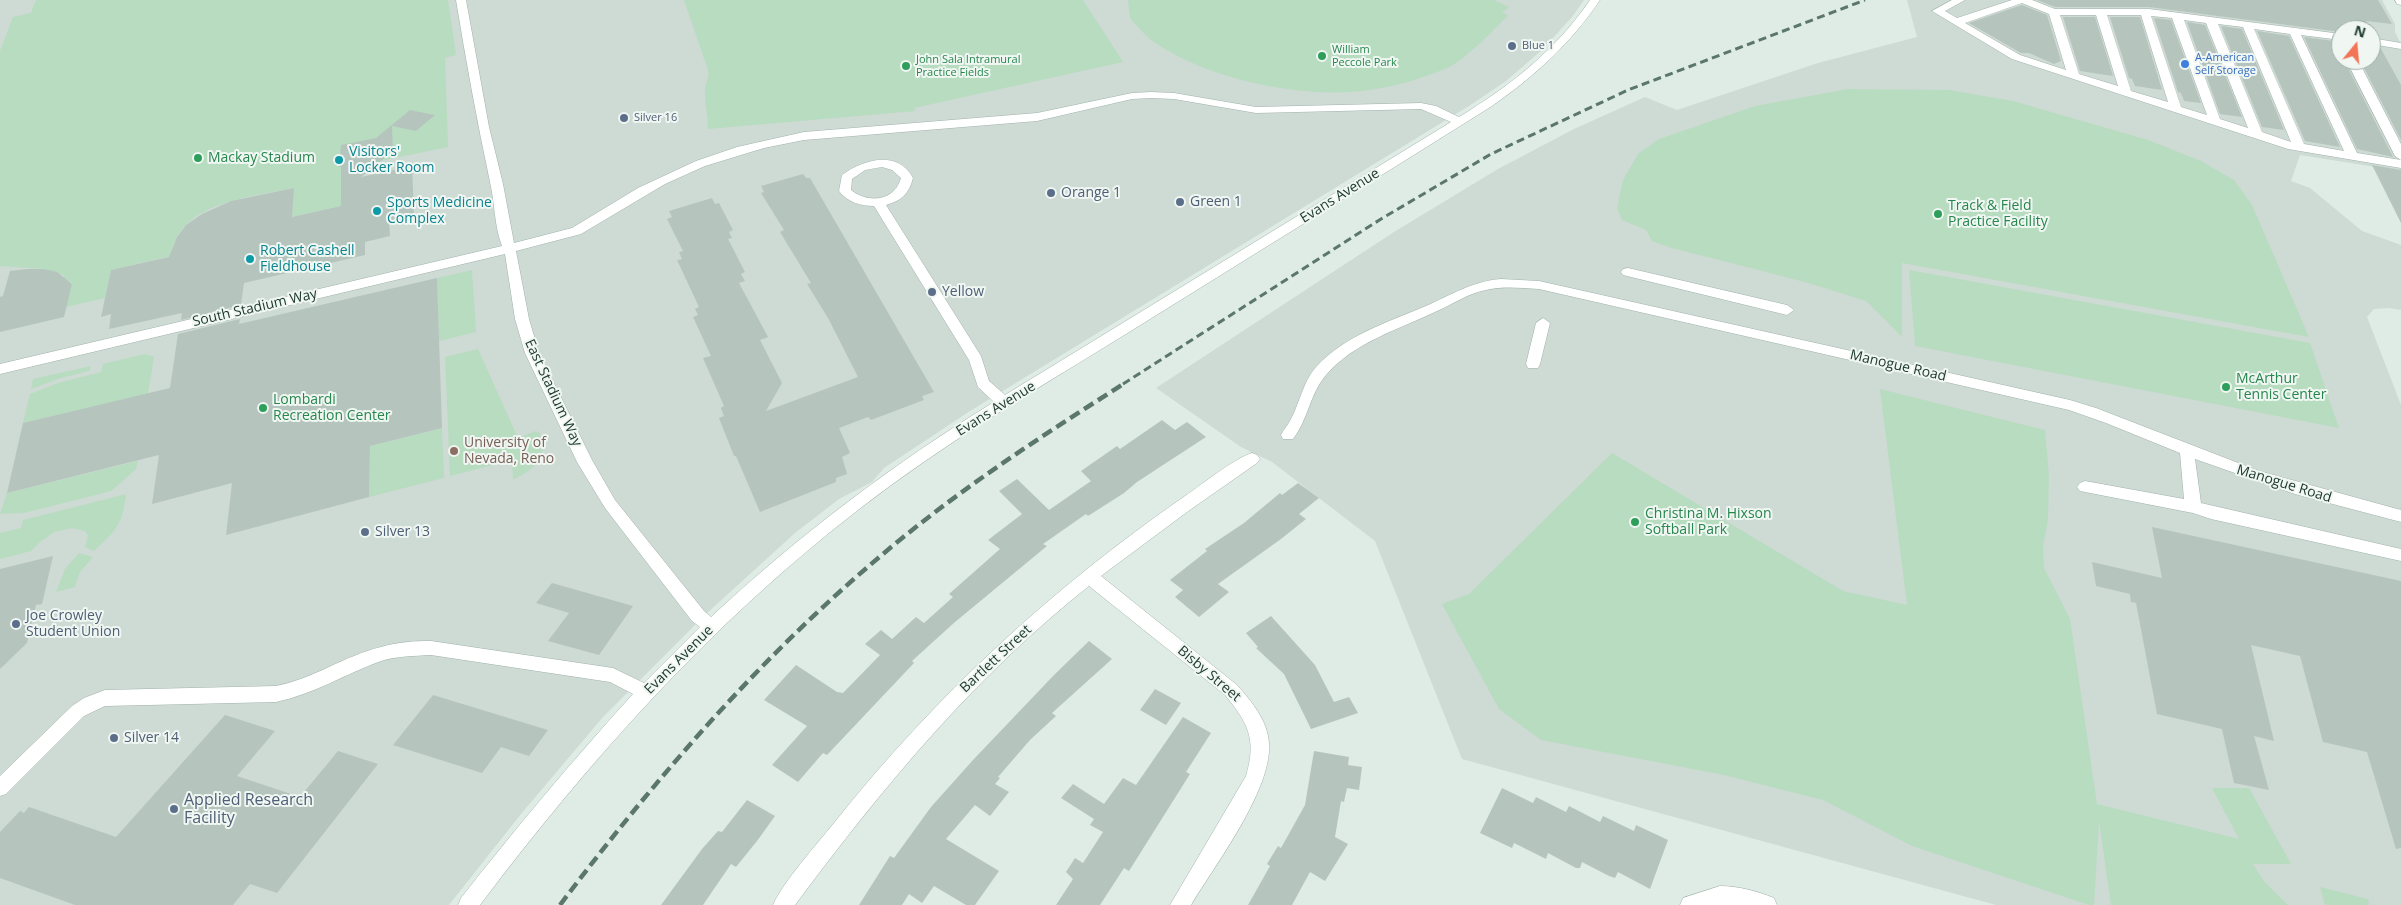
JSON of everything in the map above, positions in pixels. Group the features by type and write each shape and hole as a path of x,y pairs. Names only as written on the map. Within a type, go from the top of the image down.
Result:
{"street":[{"name":"East Stadium Way","path":"461,0 483,127 497,184 504,234 513,259 526,334 585,462 624,523 670,578 698,616 712,627"},
{"name":"Evans Avenue","path":"468,905 555,794 646,692 712,627 777,568 853,506 922,457 1004,403 1461,122 1506,92 1542,62 1570,33 1595,0"},
{"path":"1960,0 1937,11 2016,56 2215,122 2299,147 2401,164"},
{"path":"1957,22 2023,0 2054,12 2145,12 2331,37"},
{"path":"2100,11 2126,93"},
{"path":"2054,12 2074,76"},
{"path":"2145,12 2176,109"},
{"path":"2177,16 2215,122"},
{"path":"2212,21 2257,135"},
{"path":"2246,25 2299,147"},
{"path":"2294,31 2352,156"},
{"path":"2381,43 2401,46"},
{"path":"2357,70 2401,156"},
{"name":"South Stadium Way","path":"0,369 581,230 643,190 704,162 742,150 804,136 1037,117 1132,96 1151,95 1174,96 1256,110 1421,106 1432,108 1461,122"},
{"path":"882,163 899,168 907,178 907,184 897,196 878,202 857,201 849,197 844,191 846,178 852,172 872,164 882,163"},
{"path":"878,202 976,360 983,383 1004,403"},
{"path":"1628,272 1787,310"},
{"name":"Manogue Road","path":"1288,435 1294,429 1303,410 1311,386 1319,373 1332,359 1389,328 1479,287 1501,284 1539,285 2070,405 2099,413 2187,451 2282,485 2401,516"},
{"path":"1532,364 1543,323"},
{"path":"2187,451 2191,496 2195,507"},
{"name":"Bartlett Street","path":"783,905 841,827 942,710 1026,629 1181,507 1252,459"},
{"path":"2085,487 2195,507 2210,513 2401,555"},
{"name":"Bisby Street","path":"1090,577 1230,690 1245,704 1257,724 1262,749 1257,778 1180,905"},
{"path":"0,788 78,711 90,703 104,698 276,694 297,690 380,654 406,649 454,650 612,675 646,692"},
{"path":"1690,905 1713,894 1732,895 1767,905"}],"shaded area":[{"name":"University of Nevada, Reno","path":"0,0 1584,0 1572,17 1542,50 1506,81 1469,106 970,411 884,468 872,482 839,499 795,533 706,614 603,717 521,814 449,905 0,905"},
{"path":"1907,0 2382,0 2395,24 2395,32 2401,44 2401,171 2300,155 2291,181 2310,188 2362,231 2401,245 2401,310 2389,308 2374,309 2367,317 2401,405 2401,905 1996,905 1462,759 1375,541 1272,462 1241,447 1156,388 1394,232 1498,169 1574,129 1645,97 1677,110 1818,63 1917,37"}],"green space":[{"name":"Mackay Stadium","path":"36,0 448,0 456,55 445,58 448,147 342,169 341,206 292,217 293,188 238,199 219,205 202,213 187,224 177,238 171,256 111,270 105,298 66,307 72,282 67,283 63,275 44,269 0,266 0,51 13,17 31,13"},
{"name":"John Sala Intramural Practice Fields","path":"684,0 1083,0 1123,62 914,108 916,111 708,129 705,90 708,70"},
{"name":"William Peccole Park","path":"1128,0 1494,0 1509,7 1502,13 1508,15 1487,37 1460,60 1445,69 1384,88 1350,92 1322,92 1293,90 1233,78 1180,57 1153,42 1139,29 1130,18"},
{"name":"Track & Field Practice Facility","path":"1848,89 1949,90 2013,101 2148,140 2201,161 2234,180 2252,205 2309,337 1902,263 1902,337 1866,301 1805,282 1672,248 1652,241 1646,230 1622,220 1617,208 1623,180 1638,154 1659,139 1755,106"},
{"path":"472,270 476,332 439,341 437,278"},
{"name":"McArthur Tennis Center","path":"1909,270 2310,343 2339,428 1915,346"},
{"path":"478,349 518,438 536,431 540,433 543,449 539,457 542,459 527,472 513,480 512,460 450,476 445,357"},
{"path":"145,354 154,357 148,394 23,423 30,394 58,383 101,372 103,364"},
{"path":"91,366 89,371 61,378 31,389 33,379"},
{"path":"1880,389 2045,430 2049,477 2048,519 2043,547 2044,568 2070,619 2097,804 2239,839 2212,788 2249,788 2291,864 2253,864 2263,880 2288,905 2111,905 2099,821 2094,905 2089,905 1912,846 1823,800 1724,775 1541,740 1499,709 1442,604 1469,594 1612,453 1843,591 1907,605"},
{"path":"442,428 444,478 369,497 370,446"},
{"path":"138,461 136,469 111,491 24,513 0,514 7,493"},
{"path":"126,494 123,513 117,526 94,551 85,547 88,535 85,531 72,528 54,532 31,551 0,559 0,533 21,528 23,520"},
{"path":"79,553 93,557 80,572 75,587 56,592 65,569"},
{"path":"2320,887 2368,899 2369,905 2325,905"}],"building":[{"path":"2037,0 2378,0 2392,24 2381,23 2381,20 2331,20 2331,31 2149,7 2055,7"},
{"path":"2022,5 2047,15 2061,61 2054,64 2029,53 2021,53 1969,23"},
{"path":"2063,17 2095,17 2113,76 2080,71"},
{"path":"2110,17 2140,17 2162,90 2135,86 2132,79 2129,78"},
{"path":"2154,18 2171,20 2201,103 2184,101 2181,93 2178,92"},
{"path":"2187,22 2205,25 2242,117 2220,114"},
{"path":"2221,26 2242,29 2284,130 2262,127"},
{"path":"2257,31 2289,36 2340,147 2305,141"},
{"path":"2304,37 2331,41 2331,70 2349,70 2393,157 2357,149"},
{"path":"2381,49 2401,85 2401,140 2365,70 2381,70"},
{"name":"Robert Cashell Fieldhouse","path":"410,110 435,115 416,131 392,126 393,151 361,177 412,166 414,216 389,222 390,236 365,242 365,255 244,283 241,305 181,320 182,313 109,329 111,314 101,317 111,270 169,257 177,237 186,225 202,214 231,201 294,188 292,217 341,206 341,167 339,167 341,145 376,138"},
{"path":"2372,165 2401,170 2401,223"},
{"path":"803,174 806,178 810,178 934,392 922,396 924,400 871,420 868,417 839,428 850,453 842,457 847,474 836,478 836,482 760,512 719,418 724,416 721,408 724,406 703,358 711,356 693,317 698,315 695,309 699,307 677,260 682,259 679,252 683,251 667,219 672,217 669,211 712,198 715,204 719,203 733,230 729,232 732,238 728,239 745,272 741,274 745,281 739,283 768,337 760,340 782,383 766,411 858,377 828,318 807,284 811,283 780,232 784,230 761,193 764,192 761,186"},
{"path":"44,269 57,272 72,284 64,317 0,332 0,297 3,296 10,271"},
{"name":"Lombardi Recreation Center","path":"437,278 442,428 370,446 369,497 226,535 232,483 152,504 159,455 7,493 23,423 170,388 178,334 240,319 239,324"},
{"path":"1162,420 1175,430 1187,422 1206,437 1137,482 1124,493 1088,516 1086,514 1043,544 1047,546 955,622 912,661 914,663 827,755 823,753 798,782 772,765 807,726 764,700 796,665 837,692 843,693 880,655 865,644 881,630 892,639 916,617 924,623 953,597 949,594 1000,549 988,540 1022,514 999,491 1017,479 1049,510 1091,481 1081,471 1117,446 1120,449"},
{"path":"1298,483 1319,498 1299,514 1306,519 1218,584 1229,592 1199,617 1175,597 1183,590 1170,580 1207,551 1205,549 1244,523 1280,493 1282,495"},
{"path":"2152,527 2401,581 2401,848 2396,849 2367,752 2323,742 2300,656 2251,645 2274,741 2254,736 2269,790 2234,783 2222,729 2157,714 2136,603 2131,602 2130,594 2096,586 2092,562 2162,578"},
{"name":"Joe Crowley Student Union","path":"53,556 42,604 36,605 27,643 0,669 0,569"},
{"path":"552,583 633,606 599,655 548,641 569,613 536,603"},
{"path":"1271,616 1315,665 1334,702 1349,697 1358,713 1311,729 1284,674 1256,648 1258,647 1246,633"},
{"path":"1089,641 1112,659 1052,713 1056,716 1030,740 998,777 1000,778 995,784 1009,792 990,816 975,805 946,839 999,871 975,905 966,905 934,886 922,903 909,894 902,905 859,905 890,856 894,858 931,807 973,760"},
{"path":"1155,689 1181,703 1166,725 1140,710"},
{"path":"433,695 548,730 529,756 501,747 482,773 393,745"},
{"name":"Applied Research Facility","path":"225,715 275,731 237,776 300,797 338,751 378,764 277,893 250,884 233,905 75,905 0,878 0,832 20,811 24,813 29,807 116,837"},
{"path":"1183,717 1211,733 1186,772 1190,774 1129,871 1124,868 1100,905 1056,905 1073,879 1066,872 1075,858 1083,863 1103,832 1090,825 1094,819 1061,798 1073,784 1104,804 1123,778 1136,785"},
{"path":"1314,751 1349,757 1348,765 1362,767 1359,790 1347,788 1344,802 1341,801 1335,837 1348,844 1325,881 1310,872 1292,905 1248,905 1270,866 1267,864 1278,846 1281,848 1305,805"},
{"path":"1502,788 1533,803 1536,797 1566,812 1569,806 1600,822 1603,816 1634,831 1636,825 1668,840 1650,889 1618,872 1615,878 1582,862 1580,868 1576,868 1548,853 1546,859 1514,843 1512,848 1480,833"},
{"path":"747,800 775,816 736,867 731,864 703,905 661,905 702,849 718,831 722,832"}],"railway":[{"path":"1123,384 1381,219 1491,154 1628,90 1865,0"},
{"path":"560,905 598,855 678,758 720,711 807,622 901,539 955,497 1125,383"}],"place":[{"name":"Blue 1","path":"1512,46"},
{"name":"William Peccole Park","path":"1322,56"},
{"name":"A-American Self Storage","path":"2185,64"},
{"name":"John Sala Intramural Practice Fields","path":"906,66"},
{"name":"Silver 16","path":"624,118"},
{"name":"Mackay Stadium","path":"198,158"},
{"name":"Visitors' Locker Room","path":"339,160"},
{"name":"Orange 1","path":"1051,193"},
{"name":"Green 1","path":"1180,202"},
{"name":"Sports Medicine Complex","path":"377,211"},
{"name":"Track & Field Practice Facility","path":"1938,214"},
{"name":"Robert Cashell Fieldhouse","path":"250,259"},
{"name":"Yellow","path":"932,292"},
{"name":"McArthur Tennis Center","path":"2226,387"},
{"name":"Lombardi Recreation Center","path":"263,408"},
{"name":"University of Nevada, Reno","path":"454,451"},
{"name":"Christina M. Hixson Softball Park","path":"1635,522"},
{"name":"Silver 13","path":"365,532"},
{"name":"Joe Crowley Student Union","path":"16,624"},
{"name":"Silver 14","path":"114,738"},
{"name":"Applied Research Facility","path":"174,809"}]}
